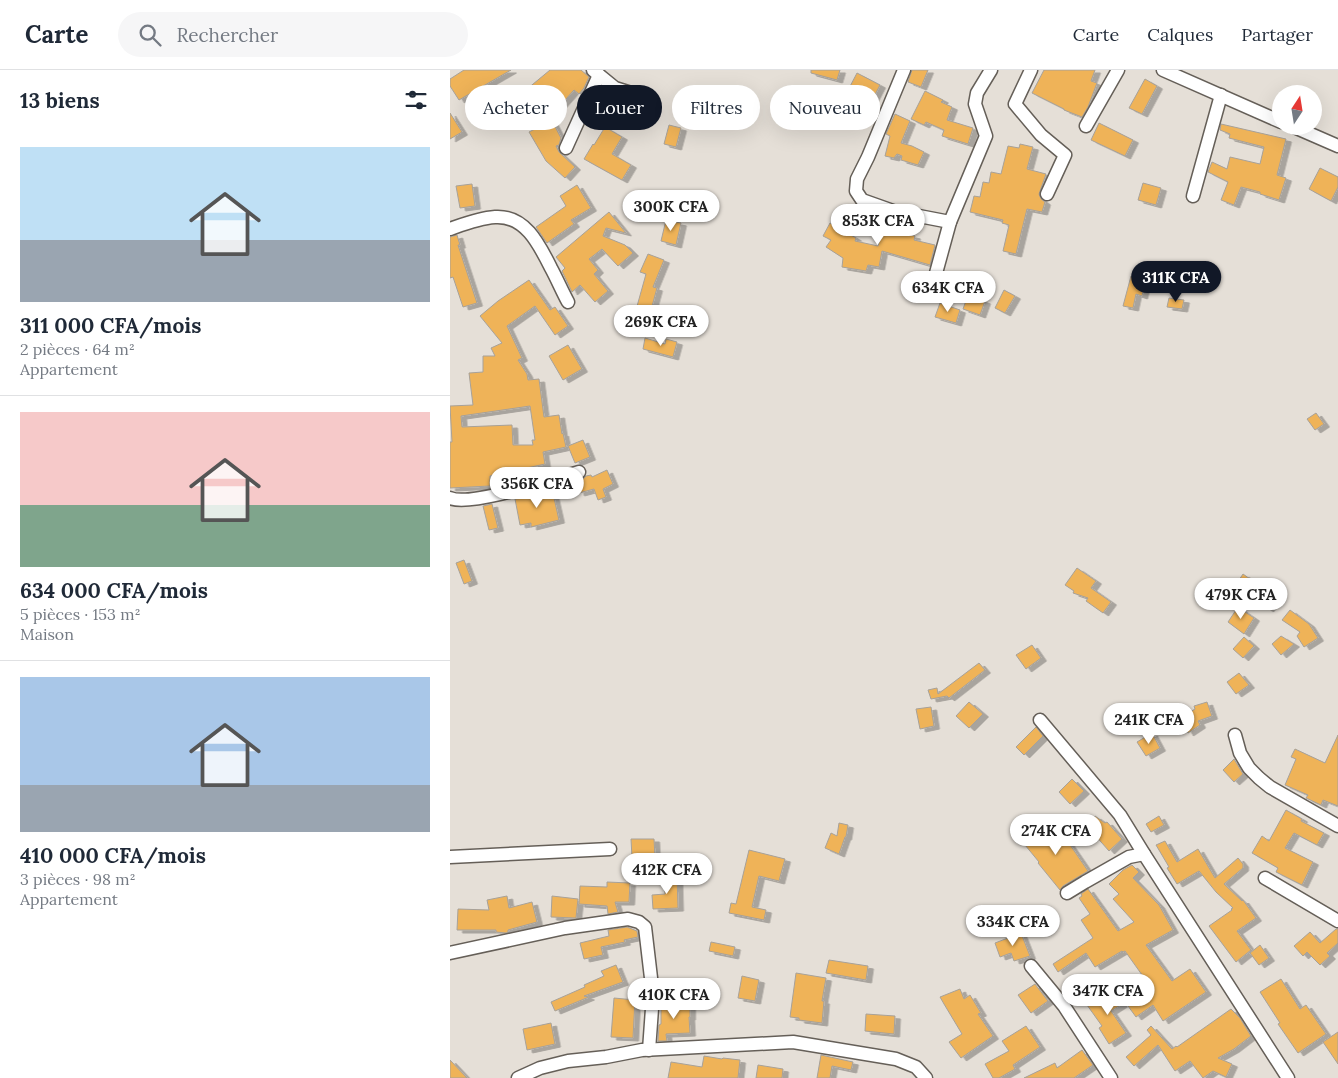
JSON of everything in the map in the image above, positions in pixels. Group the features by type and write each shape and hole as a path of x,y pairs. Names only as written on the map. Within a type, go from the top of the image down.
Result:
{"street":[{"path":"904,70 857,180 856,191 862,200 893,211 950,222"},
{"path":"930,295 950,222 986,136 975,104 977,93 991,70"},
{"path":"1031,70 1015,104 1041,135 1065,155 1047,194"},
{"path":"1086,126 1118,70"},
{"path":"1164,70 1272,118"},
{"path":"566,148 596,72 611,85"},
{"path":"1193,196 1221,95"},
{"path":"1313,135 1338,146"},
{"path":"450,229 475,220 495,217 509,218 523,225 537,242 568,302"},
{"path":"450,498 455,500 473,499 517,490 579,472"},
{"path":"1040,720 1120,815 1288,1078"},
{"path":"1235,735 1240,753 1249,768 1259,778 1270,787 1338,826"},
{"path":"450,856 610,849"},
{"path":"1067,893 1129,857 1144,854"},
{"path":"1265,878 1338,922"},
{"path":"450,954 565,928 628,919 640,922 645,928 653,995 649,1050"},
{"path":"1031,966 1064,1006 1111,1078"},
{"path":"518,1078 540,1068 568,1061 606,1057 642,1050 793,1042 896,1059 916,1068 926,1078"}],"building":[{"path":"464,70 511,70 485,85 465,85 465,97 459,100 450,86 450,79"},
{"path":"550,70 581,70 589,77 585,85 577,85 577,92 574,90 567,98 567,85 532,85"},
{"path":"811,70 840,70 837,80 811,73"},
{"path":"912,70 928,70 921,87 908,82"},
{"path":"1044,70 1095,70 1091,81 1097,83 1082,117 1032,93"},
{"path":"857,73 880,85 851,85"},
{"path":"1145,79 1157,86 1142,114 1129,108"},
{"path":"925,91 952,107 947,120 973,128 968,144 942,136 944,130 926,122 924,125 911,119"},
{"path":"450,113 462,132 450,139"},
{"path":"895,114 910,121 901,143 924,152 918,165 901,160 902,156 897,154 894,158 885,156 890,136 886,134"},
{"path":"1099,123 1133,140 1125,156 1091,140"},
{"path":"1221,124 1286,139 1277,175 1286,178 1279,200 1241,187 1234,205 1221,200 1228,182 1208,172 1212,162 1227,169 1230,157 1260,164 1264,147 1229,138 1230,134 1220,130"},
{"path":"669,125 672,126 672,130 680,130 676,147 664,144"},
{"path":"533,130 557,130 561,138 559,145 556,146 559,152 575,167 565,178 546,161 529,132"},
{"path":"603,130 610,130 622,137 612,154 631,165 622,180 584,159"},
{"path":"1020,144 1033,147 1027,169 1046,174 1039,194 1045,202 1042,212 1027,209 1016,254 1003,251 1009,225 1002,223 1003,220 970,212 974,196 980,197 983,182 989,183 991,172 1001,174 1008,146 1019,148"},
{"path":"1320,168 1338,177 1338,187 1331,201 1309,189"},
{"path":"1143,183 1161,188 1156,205 1138,200"},
{"path":"472,184 475,206 460,208 456,186"},
{"path":"577,185 591,208 571,220 574,224 547,243 536,227 566,206 560,196"},
{"path":"609,212 626,233 606,228 603,236 625,245 633,253 618,266 602,249 589,259 598,270 594,274 608,291 595,302 580,285 572,292 562,271 565,268 556,257"},
{"path":"886,217 909,222 906,234 915,236 914,240 935,245 930,265 882,251 879,267 868,265 866,271 842,267 843,258 826,247 831,240 823,236 830,223 856,238 855,241 878,246"},
{"path":"666,220 681,223 676,245 661,241"},
{"path":"457,235 460,245 458,245 477,303 463,307 453,277 450,278 450,237"},
{"path":"648,254 664,260 653,287 657,288 648,321 634,317 646,274 640,272"},
{"path":"1131,276 1146,280 1142,296 1136,294 1133,308 1123,306"},
{"path":"529,280 550,310 555,307 568,326 555,335 535,306 507,326 522,358 518,360 527,374 528,380 539,379 544,417 559,415 566,447 543,452 545,464 490,476 490,486 450,488 450,442 452,442 450,406 473,405 469,373 483,372 483,356 495,356 491,348 502,343 480,316","holes":["530,406 535,440 532,440 533,445 513,445 512,425 462,427 461,416"]},
{"path":"1004,290 1015,296 1005,313 995,308"},
{"path":"968,295 985,301 980,315 963,309"},
{"path":"1169,298 1184,300 1182,309 1167,307"},
{"path":"940,303 960,310 956,323 935,317"},
{"path":"645,338 665,344 666,339 677,342 673,357 643,349"},
{"path":"568,345 582,369 563,380 549,356"},
{"path":"1316,413 1324,424 1315,430 1307,419"},
{"path":"583,440 590,457 575,463 568,446"},
{"path":"607,470 613,484 603,489 606,497 598,500 594,489 579,493 576,481 582,480 586,476 591,475 592,477"},
{"path":"552,489 559,520 531,527 531,523 520,525 515,499"},
{"path":"492,504 498,528 489,530 483,506"},
{"path":"464,560 472,581 464,584 456,563"},
{"path":"1077,568 1096,581 1091,588 1111,602 1103,613 1086,601 1088,598 1073,593 1074,591 1065,585"},
{"path":"1243,574 1277,598 1268,609 1245,592 1243,596 1233,589"},
{"path":"1238,607 1254,618 1244,634 1228,622"},
{"path":"1290,610 1309,624 1318,638 1304,647 1297,636 1300,632 1282,620"},
{"path":"1281,636 1294,644 1281,655 1272,644"},
{"path":"1244,637 1254,646 1243,658 1233,649"},
{"path":"1032,645 1041,658 1026,669 1016,655"},
{"path":"979,663 985,670 949,698 947,696 931,699 928,690 937,688 938,694"},
{"path":"1239,673 1249,685 1236,694 1227,682"},
{"path":"969,702 983,714 969,728 956,716"},
{"path":"1207,702 1212,716 1198,721 1200,725 1188,733 1180,718 1195,709 1194,706"},
{"path":"931,707 934,726 920,729 916,709"},
{"path":"1036,727 1043,736 1024,755 1016,747"},
{"path":"1152,733 1160,748 1146,756 1137,742"},
{"path":"1338,735 1338,806 1323,800 1321,805 1306,798 1308,795 1285,785 1296,759 1291,757 1295,749 1325,763"},
{"path":"1234,759 1243,774 1234,782 1223,770"},
{"path":"1072,779 1084,791 1070,804 1059,792"},
{"path":"1286,810 1302,819 1301,821 1324,833 1317,845 1294,833 1285,848 1313,862 1302,885 1276,872 1278,868 1252,853 1262,836 1269,841"},
{"path":"1095,816 1105,823 1107,822 1122,839 1109,851 1094,834 1098,830 1089,823"},
{"path":"1159,816 1164,825 1151,832 1146,824"},
{"path":"1054,821 1066,835 1064,836 1088,871 1063,886 1060,890 1025,845"},
{"path":"839,823 848,825 846,837 839,854 825,848 831,833 837,836"},
{"path":"631,839 654,839 655,857 632,858"},
{"path":"1165,841 1177,862 1198,849 1215,878 1238,858 1243,864 1243,868 1224,884 1243,900 1256,918 1237,931 1251,950 1236,962 1209,926 1233,908 1216,892 1199,871 1177,884 1156,845"},
{"path":"749,850 785,859 779,881 759,876 752,907 766,910 764,920 729,913 731,903 736,904"},
{"path":"1132,865 1139,872 1133,878 1159,905 1173,930 1146,945 1172,981 1190,969 1206,992 1163,1021 1153,1005 1136,1017 1128,1006 1152,989 1125,951 1095,967 1086,953 1058,972 1053,964 1093,938 1081,920 1090,914 1079,898 1088,889 1118,931 1134,922 1113,899 1119,894 1109,884 1123,870"},
{"path":"677,875 678,908 653,909 652,895 665,894 663,876"},
{"path":"607,882 630,883 629,902 615,902 618,912 608,914 607,906 579,904 580,886 607,887"},
{"path":"507,896 509,908 532,902 537,922 508,930 506,933 496,932 496,930 457,930 458,909 489,910 487,900"},
{"path":"552,896 578,899 576,918 551,917"},
{"path":"627,927 637,931 638,937 601,947 603,955 584,959 580,943 609,936 608,930"},
{"path":"1338,929 1338,943 1327,953 1330,956 1320,965 1307,952 1303,956 1294,946 1310,932 1320,943"},
{"path":"1021,933 1030,956 1014,961 1011,953 1000,957 995,943"},
{"path":"711,942 735,947 733,956 709,951"},
{"path":"1260,945 1269,958 1259,965 1250,953"},
{"path":"829,960 868,966 866,980 826,973"},
{"path":"616,965 623,982 584,996 589,997 555,1011 551,1002 585,987 584,985 604,976 601,971"},
{"path":"796,973 826,978 822,1001 824,1001 822,1023 790,1017"},
{"path":"742,976 759,980 755,1001 738,998"},
{"path":"1281,979 1300,1009 1306,1005 1326,1034 1298,1053 1278,1024 1280,1023 1260,992"},
{"path":"1035,984 1048,1001 1031,1013 1018,995"},
{"path":"960,989 964,999 970,995 981,1013 978,1014 993,1036 961,1058 949,1042 962,1034 940,997"},
{"path":"1111,989 1122,1004 1111,1011 1126,1033 1109,1044 1099,1028 1102,1026 1087,1005"},
{"path":"614,998 635,1000 633,1038 611,1037"},
{"path":"661,1004 690,1004 690,1033 666,1034 667,1041 658,1041 659,1025 661,1024"},
{"path":"1231,1009 1240,1018 1251,1036 1218,1058 1232,1064 1226,1077 1213,1071 1203,1078 1190,1061 1175,1071 1158,1045 1134,1066 1126,1057 1151,1035 1147,1030 1151,1026 1172,1049"},
{"path":"866,1014 895,1016 894,1034 865,1031"},
{"path":"551,1023 555,1044 527,1050 523,1029"},
{"path":"1026,1026 1040,1047 1013,1065 1015,1069 999,1078 993,1078 985,1064 1009,1051 1002,1041"},
{"path":"1338,1032 1338,1064 1323,1042"},
{"path":"1082,1050 1093,1065 1074,1078 1024,1078 1055,1063 1057,1068"},
{"path":"821,1055 853,1062 851,1070 832,1066 830,1078 817,1078"},
{"path":"704,1056 740,1060 738,1078 668,1078 671,1062 702,1067"},
{"path":"450,1060 467,1078 450,1078"},
{"path":"758,1065 783,1069 782,1078 756,1078"}]}
